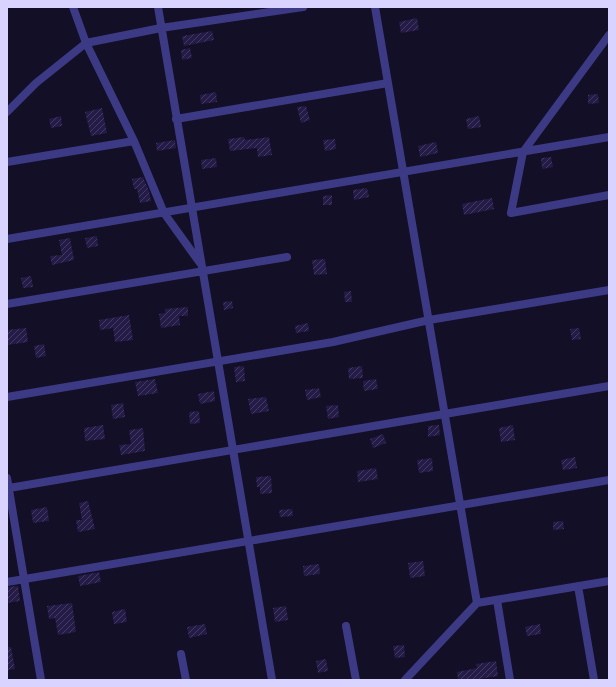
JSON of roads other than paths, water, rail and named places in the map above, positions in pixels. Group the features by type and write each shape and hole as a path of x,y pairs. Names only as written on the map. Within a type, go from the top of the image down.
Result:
{"street":[{"path":"73,7 86,43 134,141 164,213 202,269"},
{"path":"158,7 272,680"},
{"path":"7,112 36,83 86,43 161,28 303,7"},
{"path":"375,7 477,603"},
{"path":"609,35 523,152 511,213 609,195"},
{"path":"176,119 388,83"},
{"path":"7,239 609,137"},
{"path":"7,162 134,141"},
{"path":"7,304 202,269 287,257"},
{"path":"7,397 333,342 429,320 609,290"},
{"path":"9,488 609,386"},
{"path":"7,478 41,680"},
{"path":"7,582 609,480"},
{"path":"405,680 477,603 609,581"},
{"path":"578,586 594,680"},
{"path":"497,600 510,680"},
{"path":"346,626 356,680"},
{"path":"181,654 186,680"}]}
